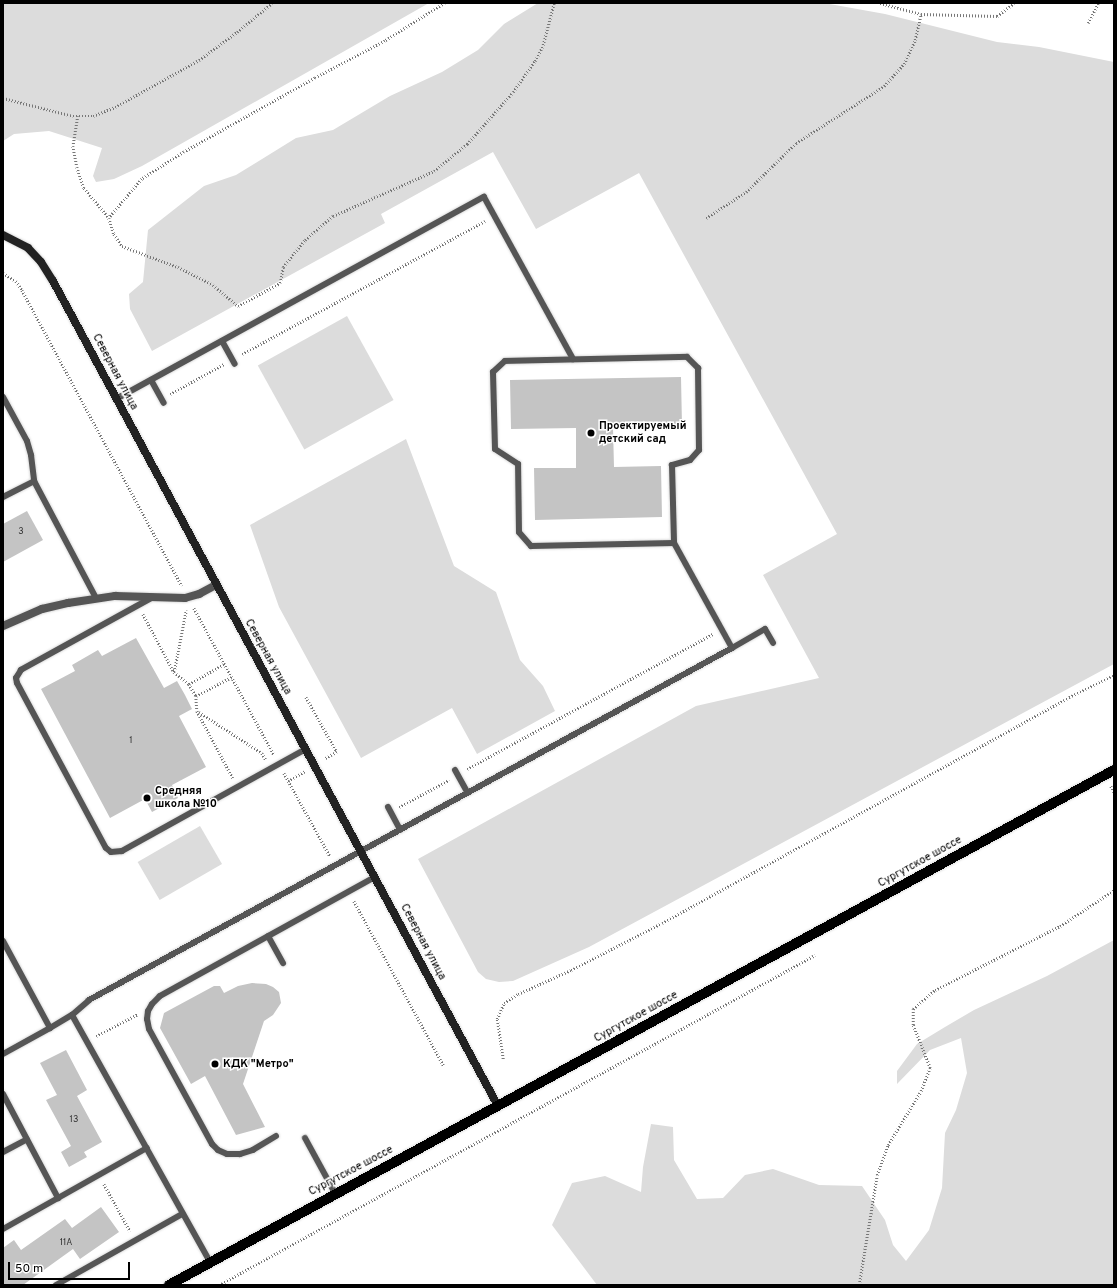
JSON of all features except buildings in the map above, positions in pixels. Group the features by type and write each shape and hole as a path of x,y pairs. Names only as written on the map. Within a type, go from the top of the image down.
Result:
{"main road":[{"name":"Сургутское шоссе","path":"169,1285 335,1193 498,1106 1114,770"}],"street":[{"name":"Северная улица","path":"3,235 28,248 41,262 53,281 216,585 376,877 498,1106"},
{"path":"3,626 42,609 68,603 96,598 133,595 188,598 216,585"}],"lane":[{"path":"116,399 484,196 573,360"},
{"path":"222,341 234,362"},
{"path":"674,543 531,546 519,532 518,464 495,449 493,372 504,361 686,357 698,368 699,450 690,460 672,465 674,543 732,648"},
{"path":"152,380 163,401"},
{"path":"3,397 26,441 31,455 34,481 96,598"},
{"path":"3,497 34,481"},
{"path":"154,597 21,670 16,678 17,683 102,841 111,852 122,851 306,749"},
{"path":"3,1054 72,1015 89,1000 362,852 765,629 773,643"},
{"path":"456,772 468,793"},
{"path":"389,809 400,830"},
{"path":"276,1136 253,1150 240,1154 226,1154 218,1150 212,1144 149,1029 147,1019 152,1004 160,996 376,877"},
{"path":"268,936 283,963"},
{"path":"3,941 50,1028"},
{"path":"72,1015 210,1262"},
{"path":"3,1094 58,1198"},
{"path":"305,1138 335,1193"},
{"path":"3,1152 27,1139"},
{"path":"3,1228 147,1148"},
{"path":"56,1285 182,1214"}],"path":[{"path":"3,98 78,116 93,116 115,107 199,60 237,32 272,3"},
{"path":"109,218 142,179 178,156 315,78 385,41 445,3"},
{"path":"78,116 73,146 84,188 109,218 114,234 122,246 178,268 213,286 238,306 280,283 284,267 305,240 333,216 434,171 467,144 513,92 535,61 543,45 554,3"},
{"path":"880,3 921,14 997,16 1014,3"},
{"path":"1088,23 1098,3"},
{"path":"706,218 746,192 796,143 884,86 904,64 915,40 921,14"},
{"path":"163,401 494,216"},
{"path":"3,273 16,281 22,290 188,598 335,866"},
{"path":"174,672 188,598"},
{"path":"139,605 174,672 189,684 196,696 197,711 238,787"},
{"path":"389,809 722,631"},
{"path":"189,684 224,664"},
{"path":"503,1059 497,1019 504,1003 518,994 571,970 662,923 1069,697 1114,675"},
{"path":"196,696 231,677"},
{"path":"197,711 262,753 271,769"},
{"path":"859,1285 877,1175 888,1145 921,1091 930,1068 913,1025 913,1009 935,990 1060,926 1114,890"},
{"path":"349,892 444,1066"},
{"path":"218,1285 815,955"},
{"path":"99,1175 135,1240"}],"shaded area":[{"path":"3,3 429,3 142,166 114,179 96,182 93,176 102,148 49,131 14,134 3,141"},
{"path":"538,3 824,3 885,14 997,42 1039,47 1114,62 1114,664 589,947 513,981 499,982 486,979 478,972 418,859 696,706 819,678 763,575 837,534 639,173 536,229 493,152 381,214 385,223 152,351 130,309 129,294 143,282 148,230 204,186 236,175 296,138 333,130 390,96 442,72 478,50 504,24"},
{"path":"347,316 394,400 304,449 258,365"},
{"path":"406,439 454,566 496,592 520,660 543,686 555,711 477,754 452,708 361,758 279,607 250,525"},
{"path":"200,826 222,864 160,900 138,862"},
{"path":"1114,940 1114,1285 597,1285 552,1225 572,1183 605,1176 641,1192 643,1167 651,1124 673,1127 674,1160 697,1199 723,1198 745,1175 773,1169 819,1185 862,1186 885,1220 893,1245 906,1261 929,1230 942,1188 945,1133 956,1110 967,1073 961,1038 930,1050 897,1084 897,1071 917,1044 945,1027 974,1010 1047,976"}],"place":[{"name":"Проектируемый детский сад","path":"591,433"},
{"name":"Средняя школа №10","path":"147,798"},
{"name":"КДК \"Метро\"","path":"215,1064"}]}
